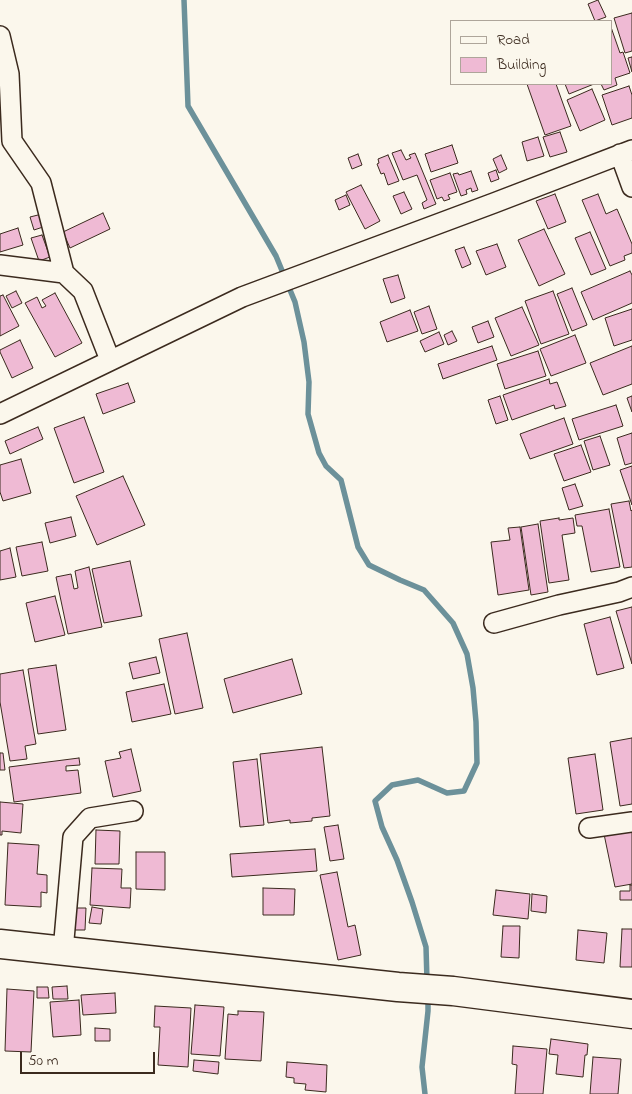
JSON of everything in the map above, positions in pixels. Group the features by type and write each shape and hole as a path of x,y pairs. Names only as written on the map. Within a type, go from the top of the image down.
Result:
{"main road":[{"path":"0,944 398,987 453,991 632,1014"}],"street":[{"path":"0,36 9,74 12,141 41,183 64,272 83,291 110,360"},
{"path":"0,414 242,297 626,152 632,187"},
{"path":"0,265 64,272"},
{"path":"494,623 558,605 619,592 632,587"},
{"path":"63,950 73,837 90,818 133,811"},
{"path":"589,828 632,822"}],"building":[{"path":"598,0 606,17 595,20 588,4"},
{"path":"632,13 632,51 625,53 614,18"},
{"path":"612,30 620,53 623,52 630,73 615,78 617,85 604,90 602,85 612,85"},
{"path":"632,57 632,72 628,58"},
{"path":"527,85 556,85 571,126 545,135"},
{"path":"565,85 592,85 569,94"},
{"path":"629,86 632,95 632,118 612,125 602,95"},
{"path":"592,89 605,120 580,131 567,100"},
{"path":"560,132 567,152 550,157 543,137"},
{"path":"538,137 544,156 527,161 522,142"},
{"path":"452,145 458,163 431,172 425,154"},
{"path":"401,150 406,160 411,158 409,155 415,153 436,204 424,209 422,203 427,200 417,175 403,180 392,153"},
{"path":"358,154 362,165 352,169 348,158"},
{"path":"388,155 399,181 388,185 384,173 381,174 377,164 379,163 378,159"},
{"path":"501,155 507,169 499,173 493,159"},
{"path":"496,170 499,179 491,182 488,173"},
{"path":"471,171 478,190 472,192 471,188 466,190 467,194 461,196 453,174 458,173 459,175"},
{"path":"450,173 457,192 448,195 450,199 444,201 442,197 437,199 430,180"},
{"path":"361,185 380,221 365,229 346,192"},
{"path":"404,192 412,209 401,214 393,196"},
{"path":"555,194 566,222 548,229 536,201"},
{"path":"598,194 606,214 617,209 632,244 632,253 624,256 625,260 610,266 582,200"},
{"path":"346,195 350,205 339,210 335,200"},
{"path":"103,213 110,229 70,248 63,232"},
{"path":"42,214 46,226 34,230 30,217"},
{"path":"18,228 23,245 0,252 0,234"},
{"path":"544,229 565,274 539,286 518,240"},
{"path":"590,232 606,269 591,275 575,238"},
{"path":"42,235 50,257 39,261 31,238"},
{"path":"497,244 506,267 486,275 476,251"},
{"path":"464,247 471,264 462,268 455,250"},
{"path":"630,271 632,275 632,303 593,320 581,292"},
{"path":"398,275 405,298 391,303 383,279"},
{"path":"572,288 587,325 572,331 557,294"},
{"path":"16,291 22,303 12,308 6,296"},
{"path":"553,291 569,334 541,344 525,301"},
{"path":"55,293 82,343 55,357 25,303 37,297 42,308 46,306 42,300"},
{"path":"3,295 19,326 0,336 0,296"},
{"path":"429,306 437,329 422,334 414,312"},
{"path":"522,307 539,345 511,356 495,318"},
{"path":"632,309 632,340 614,346 605,318"},
{"path":"410,310 418,331 387,342 380,322"},
{"path":"488,321 494,337 478,343 472,327"},
{"path":"452,331 457,341 448,345 444,335"},
{"path":"439,332 444,344 425,352 420,341"},
{"path":"575,335 586,363 551,376 540,349"},
{"path":"20,340 33,368 12,378 0,350"},
{"path":"492,346 497,360 443,379 438,364"},
{"path":"632,346 632,384 603,395 590,363"},
{"path":"538,351 546,376 505,389 497,364"},
{"path":"549,379 550,384 557,382 566,406 555,409 554,405 512,420 503,395"},
{"path":"128,383 135,402 103,414 96,394"},
{"path":"500,396 508,420 496,424 488,400"},
{"path":"632,396 632,412 627,398"},
{"path":"616,405 623,426 579,440 572,419"},
{"path":"84,417 104,472 74,483 54,428"},
{"path":"564,418 573,444 530,459 520,434"},
{"path":"38,427 43,439 10,454 5,441"},
{"path":"632,433 632,463 625,465 617,438"},
{"path":"600,436 610,465 593,470 584,441"},
{"path":"581,445 591,472 564,481 554,454"},
{"path":"21,459 31,493 3,501 0,492 0,465"},
{"path":"632,466 632,505 620,470"},
{"path":"123,476 145,525 97,545 76,496"},
{"path":"575,484 583,506 569,510 562,488"},
{"path":"629,501 632,510 632,567 624,568 611,504"},
{"path":"609,509 620,567 591,572 582,526 577,526 575,515"},
{"path":"71,517 76,536 50,543 45,523"},
{"path":"559,518 559,520 573,518 575,533 562,535 569,580 549,583 540,521"},
{"path":"538,524 548,592 531,595 521,527"},
{"path":"520,527 529,590 498,595 491,542 510,540 508,528"},
{"path":"42,542 48,571 22,576 16,547"},
{"path":"10,548 16,577 0,580 0,551"},
{"path":"130,561 142,616 104,623 92,569"},
{"path":"89,567 102,627 68,634 56,577 71,574 74,589 78,588 75,571"},
{"path":"55,596 65,635 35,642 26,603"},
{"path":"632,607 632,664 616,611"},
{"path":"610,617 624,668 597,675 584,624"},
{"path":"187,633 203,708 175,714 159,639"},
{"path":"156,657 160,673 133,679 129,663"},
{"path":"292,659 302,694 233,713 224,679"},
{"path":"56,665 66,730 38,734 28,669"},
{"path":"23,670 36,744 25,746 27,759 10,761 0,702 0,674"},
{"path":"164,684 171,714 132,722 126,692"},
{"path":"632,738 632,804 620,806 610,742"},
{"path":"322,747 330,816 312,818 312,821 290,823 290,820 268,823 260,754"},
{"path":"131,749 141,791 113,797 105,761 121,758 119,752"},
{"path":"0,753 3,753 5,770 0,770"},
{"path":"595,754 603,810 576,814 568,758"},
{"path":"79,758 80,765 66,766 66,771 78,770 81,793 14,802 9,767"},
{"path":"257,759 264,825 240,827 233,762"},
{"path":"0,802 23,804 21,833 2,831 2,835 0,835"},
{"path":"338,825 344,859 330,861 324,827"},
{"path":"632,828 632,884 615,887 604,834"},
{"path":"96,830 120,831 119,864 95,864"},
{"path":"8,843 39,845 37,874 47,875 47,893 41,892 41,907 5,905"},
{"path":"315,849 317,871 232,877 230,854"},
{"path":"136,852 165,852 165,890 136,889"},
{"path":"92,868 122,869 121,888 131,888 130,908 90,905"},
{"path":"337,872 348,927 355,925 361,955 338,960 320,875"},
{"path":"630,885 632,885 632,900 620,900 620,891 630,891"},
{"path":"263,888 295,889 294,915 263,915"},
{"path":"496,890 530,894 528,919 493,915"},
{"path":"532,894 547,896 546,913 531,911"},
{"path":"92,907 103,909 101,924 89,923"},
{"path":"69,908 86,908 85,930 69,930"},
{"path":"503,926 520,926 519,958 501,957"},
{"path":"622,929 632,929 632,967 620,967"},
{"path":"578,930 607,933 604,963 576,960"},
{"path":"67,986 68,999 53,999 52,987"},
{"path":"37,987 48,987 49,998 37,998"},
{"path":"7,989 34,991 31,1052 5,1051"},
{"path":"115,993 116,1013 83,1015 81,995"},
{"path":"79,1000 81,1035 53,1037 50,1002"},
{"path":"195,1005 224,1007 220,1056 191,1054"},
{"path":"155,1006 191,1008 188,1067 158,1065 160,1027 154,1027"},
{"path":"238,1011 264,1012 261,1061 225,1059 228,1014 238,1015"},
{"path":"95,1028 110,1029 110,1041 95,1041"},
{"path":"551,1039 588,1044 583,1077 556,1074 558,1055 549,1054"},
{"path":"513,1046 547,1049 543,1094 515,1094 517,1065 512,1064"},
{"path":"593,1057 621,1059 618,1094 590,1094"},
{"path":"194,1060 219,1062 218,1074 193,1071"},
{"path":"287,1062 327,1065 326,1092 305,1090 306,1084 294,1083 294,1078 286,1077"}],"waterway":[{"path":"184,0 188,106 276,256 295,302 304,342 309,382 308,414 319,453 326,466 341,480 358,547 369,565 424,590 453,623 467,654 473,688 477,763 464,791 447,793 418,780 392,785 375,801 382,827 397,860 426,947 427,981"},
{"path":"425,1094 422,1067 428,996"}]}
